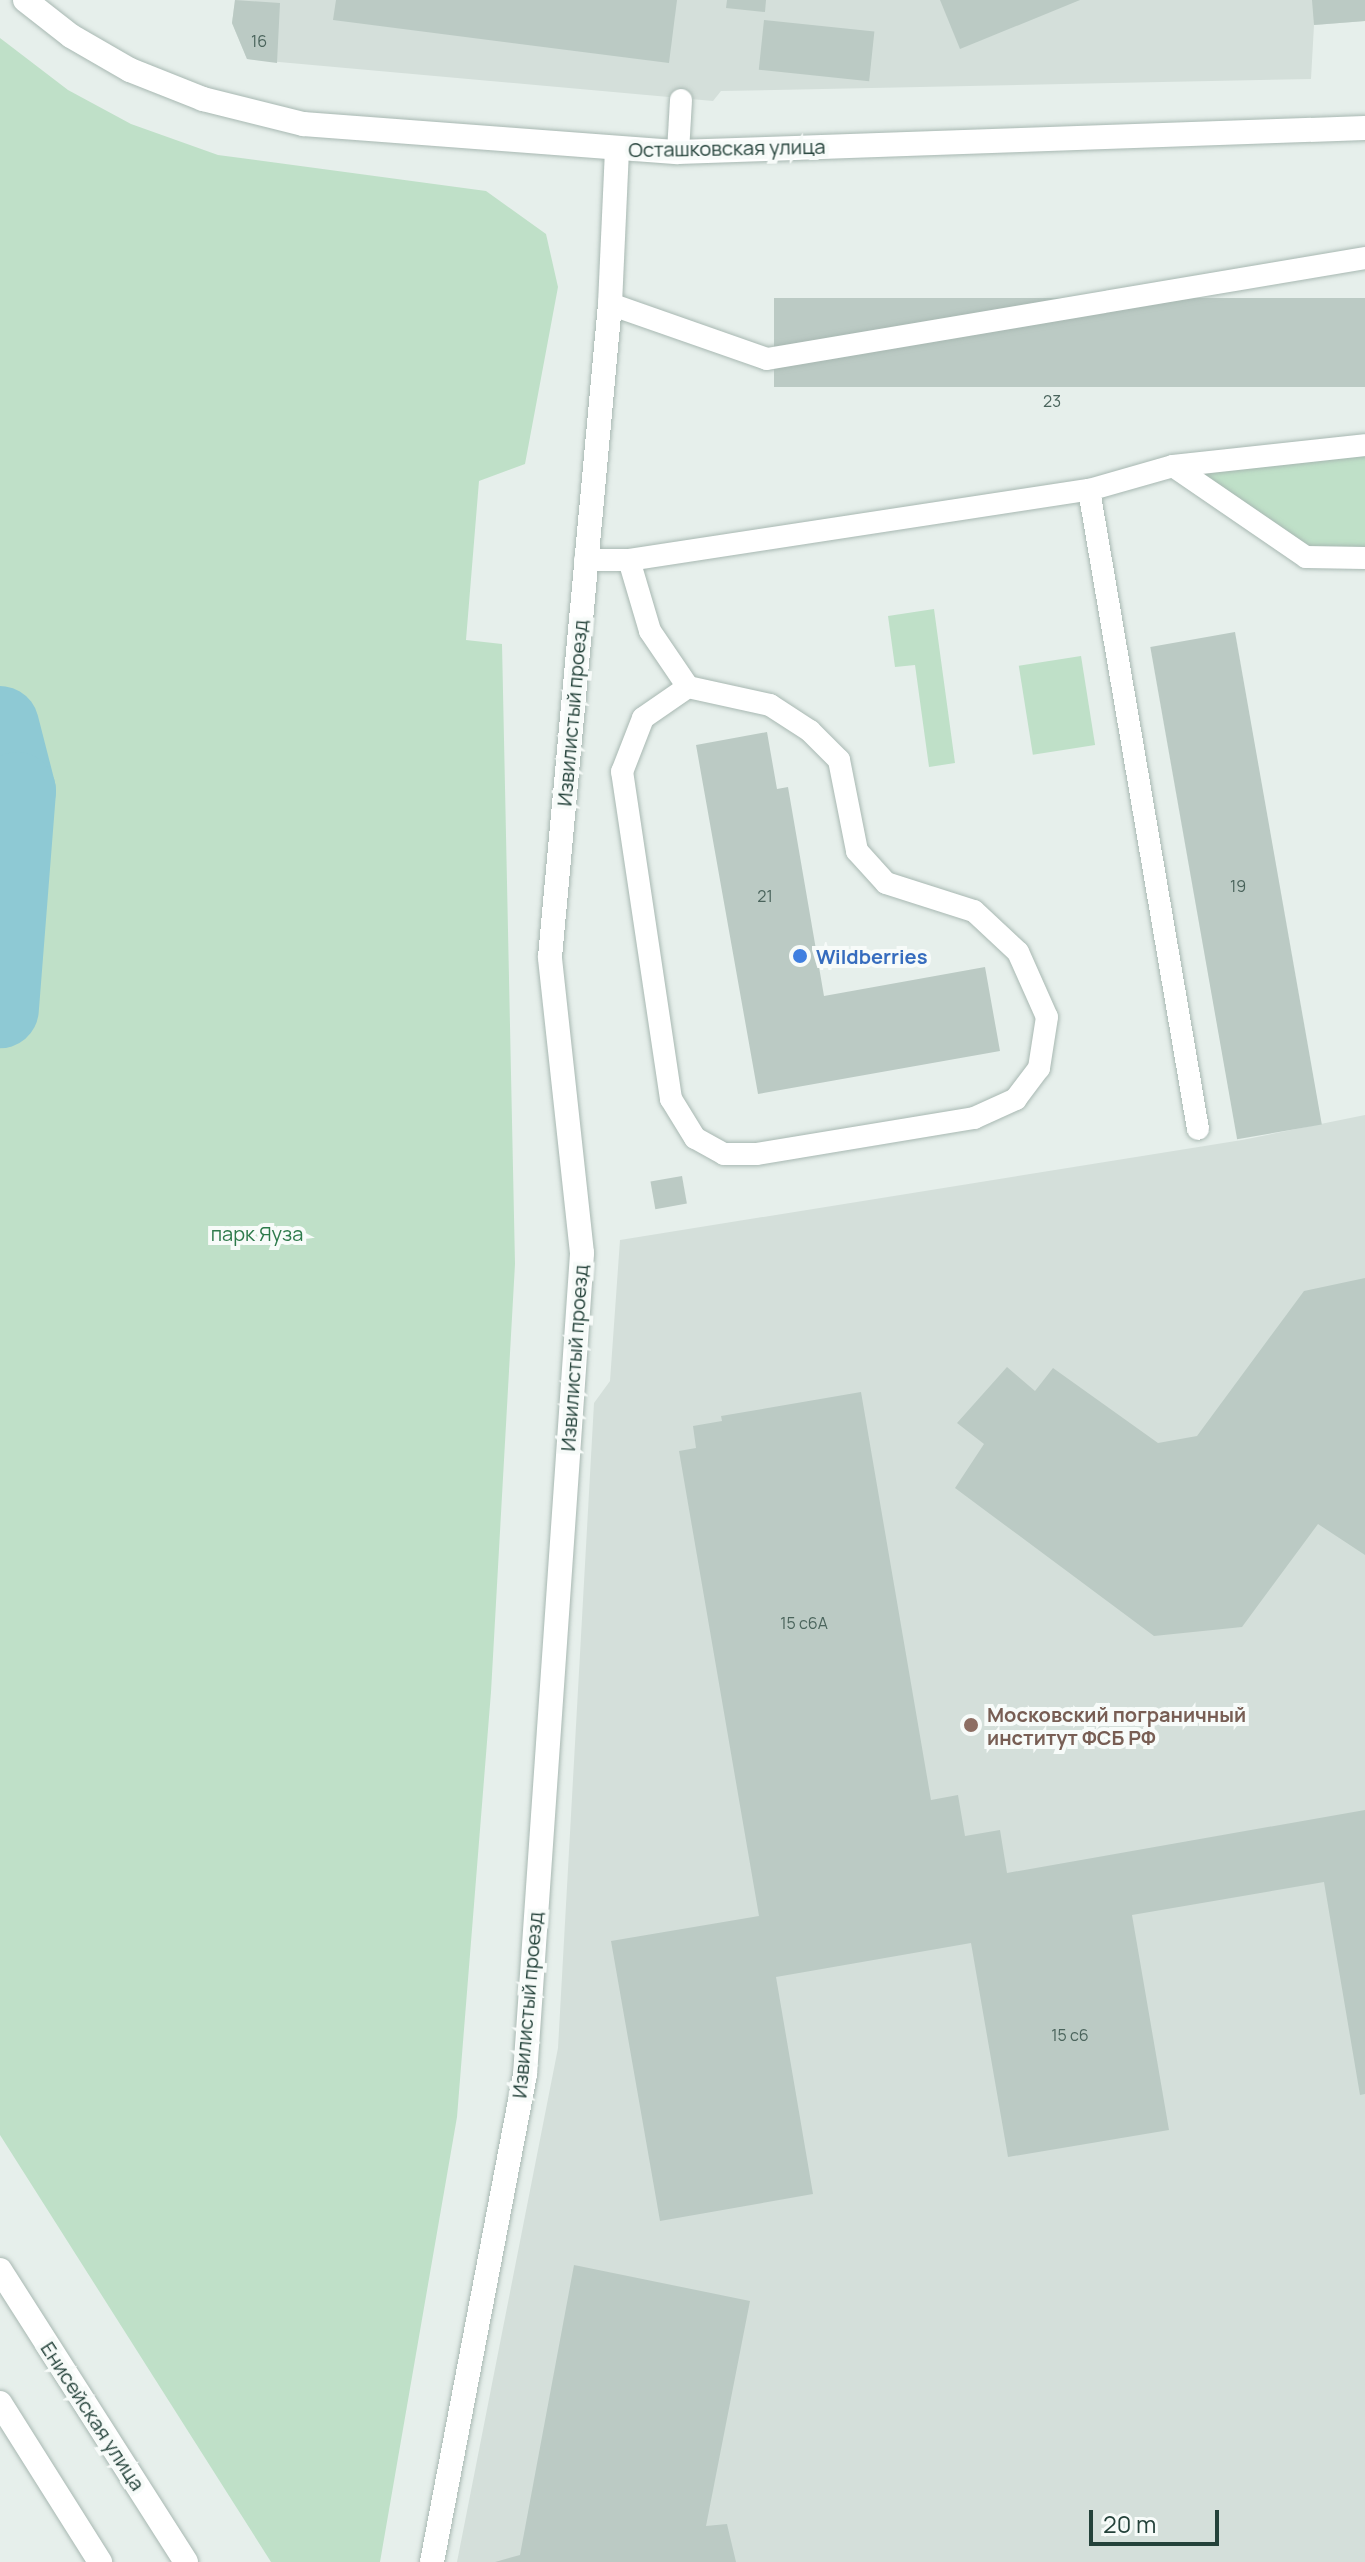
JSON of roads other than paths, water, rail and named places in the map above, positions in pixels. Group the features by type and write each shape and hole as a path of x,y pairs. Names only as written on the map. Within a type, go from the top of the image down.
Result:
{"street":[{"name":"Осташковская улица","path":"27,2 71,36 130,70 203,99 303,124 678,152 1365,128"},
{"name":"Извилистый проезд","path":"432,2562 525,2075 582,1253 550,957 610,304 617,149"},
{"name":"Енисейская улица","path":"0,2270 186,2562"},
{"path":"0,2403 100,2562"}],"lane":[{"path":"678,152 681,100"},
{"path":"610,304 767,359 1365,258"},
{"path":"585,560 629,560 1089,490 1173,466 1365,445"},
{"path":"1173,466 1306,557 1365,558"},
{"path":"1089,490 1198,1129"},
{"path":"629,560 650,631 688,687 770,705 810,731 839,760 857,851 886,883 974,911 1018,952 1047,1017 1039,1068 1016,1099 974,1118 756,1154 724,1154 695,1138 671,1099 622,772 643,718 688,687"}],"waterway":[{"path":"0,725 17,791 0,1009"}],"place":[{"name":"Wildberries","path":"800,956"},
{"name":"Московский пограничный институт ФСБ РФ","path":"971,1725"}],"park label":[{"name":"парк Яуза","path":"257,1233"}]}
